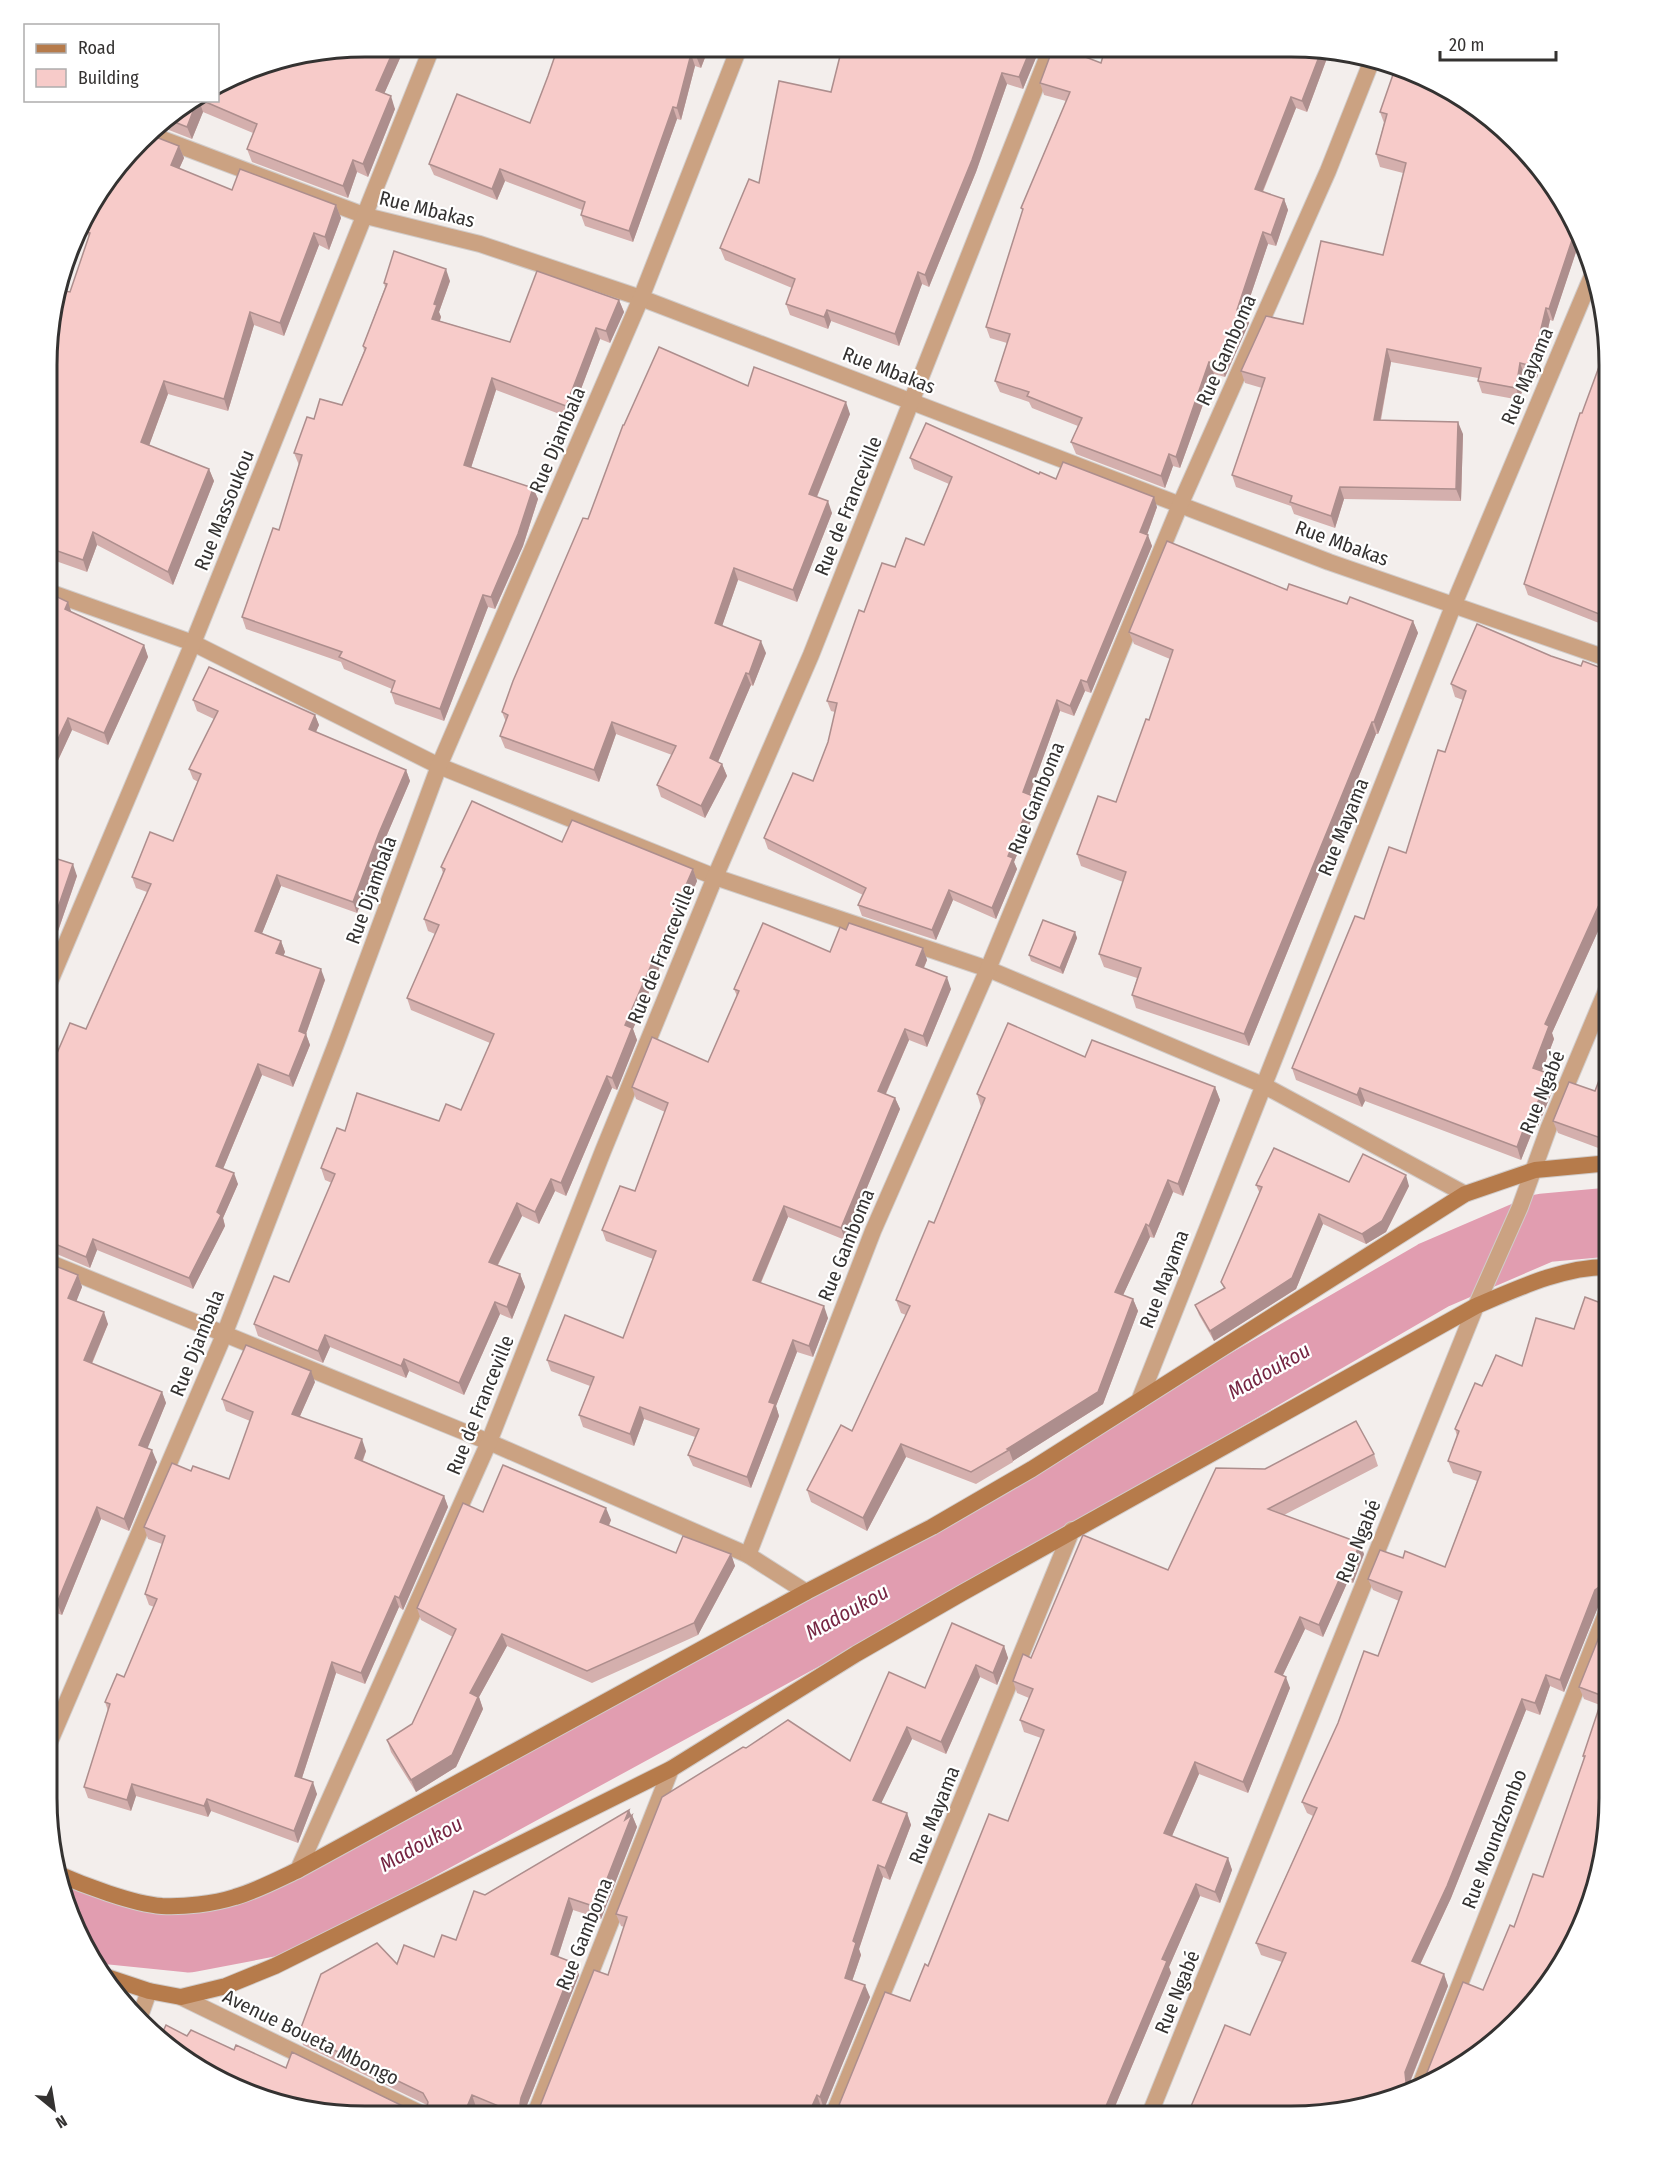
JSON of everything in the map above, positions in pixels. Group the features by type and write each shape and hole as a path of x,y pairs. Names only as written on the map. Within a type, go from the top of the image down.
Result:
{"main road":[{"path":"68,1877 133,1901 162,1906 199,1904 234,1898 298,1870 806,1592 932,1527 1032,1469 1465,1194 1535,1170 1599,1164"},
{"path":"118,1981 149,1991 181,1997 226,1986 276,1966 671,1769 856,1654 1072,1530 1476,1306 1532,1282 1599,1267"}],"street":[{"name":"Rue Massoukou","path":"57,965 193,643 428,57"},
{"name":"Rue Djambala","path":"57,1725 224,1335 336,1044 439,766 641,298 735,57"},
{"name":"Rue de Franceville","path":"298,1870 489,1442 603,1151 715,877 811,655 1047,57"},
{"name":"Rue Gamboma","path":"748,1555 873,1231 988,969 1180,505 1328,171 1369,68"},
{"name":"Rue Mbakas","path":"158,137 366,216 480,244 641,298 1329,562 1454,603 1599,655"},
{"name":"Rue Mayama","path":"1138,1401 1454,603 1588,286"},
{"path":"57,595 193,643 439,766 715,877 988,969 1263,1085 1465,1194"},
{"name":"Rue Ngabé","path":"1153,2106 1599,1008"},
{"path":"57,1266 489,1442 748,1555 806,1592"},
{"name":"Rue Mayama","path":"837,2106 1072,1530"},
{"name":"Rue Moundzombo","path":"1424,2076 1599,1631"},
{"name":"Rue Gamboma","path":"539,2106 671,1769"},
{"path":"142,2010 149,1991"},
{"name":"Avenue Boueta Mbongo","path":"181,1997 406,2106"}],"building":[{"path":"391,57 376,90 391,96 363,164 353,160 343,186 247,149 257,124 206,102 219,102 219,94 247,80 305,63 345,58"},
{"path":"555,57 690,57 677,108 673,107 629,231 581,215 585,202 500,169 492,189 429,164 457,94 530,123"},
{"path":"840,57 1027,57 1019,77 1002,73 972,160 925,275 918,272 895,334 827,310 824,317 786,304 795,279 720,248 749,179 759,183 779,81 831,92"},
{"path":"1050,57 1085,57 1101,63 1103,57 1318,59 1302,101 1291,97 1255,189 1284,199 1271,235 1263,232 1237,310 1245,312 1221,366 1209,362 1176,457 1169,454 1161,476 1071,442 1082,418 1027,396 1029,392 995,381 1010,334 986,327 1023,209 1021,208 1070,92 1040,83"},
{"path":"1393,74 1445,98 1462,109 1509,147 1522,162 1547,194 1572,239 1549,309 1546,308 1532,366 1520,363 1516,388 1478,381 1481,368 1387,349 1374,420 1458,422 1456,489 1340,487 1331,516 1290,502 1292,496 1232,475 1265,378 1241,371 1266,316 1303,324 1321,241 1383,255 1406,163 1376,154 1387,114 1380,112"},
{"path":"194,109 187,127 176,123"},
{"path":"158,138 179,146 171,165 232,190 240,169 336,205 325,237 314,233 280,323 250,312 224,399 164,381 141,442 209,469 168,572 93,532 83,560 57,551 57,365 60,325 67,291 70,292 90,233 87,232 109,194 134,162"},
{"path":"394,251 446,269 434,304 437,305 432,319 510,342 537,271 619,300 606,331 596,328 566,406 492,378 464,465 533,488 518,534 491,597 483,595 440,709 391,692 395,681 339,657 342,652 242,617 273,528 279,530 302,455 294,453 307,417 314,419 320,399 342,405 366,348 363,346 387,284 384,283"},
{"path":"659,347 748,386 754,367 846,402 809,494 828,501 793,590 734,568 715,623 761,641 749,674 746,673 710,758 722,764 701,806 657,785 676,746 612,722 594,770 500,736 508,715 502,712 513,681 583,518 588,519 623,425"},
{"path":"1599,367 1599,614 1524,584 1580,413 1582,413"},
{"path":"926,423 1039,474 1040,472 1056,479 1063,462 1154,497 1140,532 1148,535 1087,682 1081,680 1070,706 1057,700 1023,792 1033,796 1008,856 1013,858 992,908 949,890 932,930 858,905 866,888 764,838 793,773 813,781 828,742 837,703 827,701 859,610 864,612 882,563 895,567 906,538 924,545 952,477 910,458"},
{"path":"1167,541 1287,590 1289,584 1347,604 1350,597 1413,621 1374,722 1372,722 1244,1034 1132,995 1141,968 1099,954 1126,872 1077,854 1098,796 1116,802 1146,719 1149,720 1173,650 1129,632"},
{"path":"57,597 68,602 65,609 144,645 104,733 68,718 57,741"},
{"path":"1477,624 1551,656 1581,666 1583,661 1599,667 1599,905 1545,1024 1549,1026 1533,1068 1550,1074 1533,1113 1530,1112 1517,1147 1360,1088 1357,1095 1292,1068 1355,916 1364,919 1389,847 1406,853 1438,750 1445,752 1466,691 1451,684"},
{"path":"209,667 315,715 309,729 406,770 353,902 277,875 255,931 281,941 276,953 321,969 299,1031 306,1034 289,1076 258,1064 216,1166 234,1173 217,1212 221,1215 189,1278 93,1239 86,1257 57,1245 57,1053 70,1023 86,1029 151,884 132,877 150,832 173,841 201,774 189,769 218,711 193,700"},
{"path":"472,801 562,842 572,820 693,869 625,1025 632,1028 612,1078 607,1076 561,1183 551,1179 535,1212 517,1203 489,1262 520,1274 507,1307 495,1302 459,1383 404,1359 401,1366 325,1335 318,1351 254,1324 274,1276 289,1282 335,1174 321,1168 337,1128 345,1131 357,1093 439,1121 446,1104 461,1110 494,1034 407,998 439,925 424,919 445,869 441,867"},
{"path":"57,859 73,864 57,910"},
{"path":"1043,920 1075,932 1060,968 1029,955"},
{"path":"763,923 830,952 840,927 846,930 849,923 923,948 916,965 947,977 923,1036 905,1029 878,1091 895,1098 841,1228 784,1206 753,1280 824,1306 809,1346 793,1340 769,1402 775,1404 747,1477 688,1455 699,1429 640,1407 630,1434 579,1415 594,1377 547,1360 565,1315 623,1338 656,1251 602,1230 620,1186 635,1191 668,1103 632,1087 652,1037 708,1062 739,991 734,989"},
{"path":"1008,1023 1085,1057 1092,1040 1215,1087 1178,1184 1168,1180 1149,1226 1146,1224 1115,1292 1133,1299 1098,1392 971,1472 901,1444 863,1518 807,1490 841,1425 852,1431 910,1306 896,1300 929,1221 934,1223 985,1098 977,1094"},
{"path":"1599,1080 1599,1137 1553,1121 1569,1082 1595,1091"},
{"path":"1274,1148 1349,1182 1363,1154 1406,1175 1382,1221 1362,1234 1319,1214 1292,1278 1210,1331 1195,1305 1225,1288 1221,1282 1262,1187 1256,1185"},
{"path":"57,1267 78,1275 68,1298 104,1312 84,1360 162,1392 139,1445 152,1450 124,1519 97,1507 57,1603"},
{"path":"1585,1297 1599,1302 1599,1587 1595,1590 1560,1680 1546,1675 1535,1703 1522,1699 1447,1886 1412,1961 1444,1974 1405,2072 1408,2083 1351,2100 1331,2103 1291,2106 1191,2106 1225,2025 1250,2035 1286,1953 1256,1943 1317,1808 1302,1802 1338,1723 1364,1651 1378,1656 1402,1592 1368,1579 1380,1550 1403,1558 1405,1551 1445,1567 1481,1472 1448,1461 1459,1431 1455,1429 1475,1383 1482,1386 1496,1355 1522,1366 1536,1318 1574,1329"},
{"path":"246,1345 311,1371 292,1414 362,1439 355,1458 444,1496 399,1598 395,1596 361,1673 332,1662 295,1776 313,1782 294,1831 207,1799 204,1806 132,1784 127,1800 84,1787 110,1704 105,1702 117,1674 124,1677 157,1599 145,1594 165,1536 144,1527 172,1463 191,1471 193,1466 229,1479 253,1412 222,1399"},
{"path":"1356,1421 1374,1454 1268,1509 1360,1543 1349,1571 1344,1569 1319,1625 1300,1617 1275,1672 1286,1677 1243,1782 1195,1762 1164,1833 1228,1858 1215,1892 1196,1884 1162,1959 1167,1961 1106,2106 839,2105 885,1992 910,2001 925,1964 928,1966 989,1814 1008,1821 1044,1730 1020,1720 1033,1689 1013,1681 1023,1654 1031,1658 1083,1535 1168,1570 1216,1468 1265,1469"},
{"path":"503,1465 606,1508 600,1522 676,1553 683,1536 731,1554 694,1623 587,1671 502,1634 470,1693 478,1697 452,1755 411,1780 387,1740 412,1724 456,1629 417,1608 463,1503 483,1512"},
{"path":"952,1623 1004,1646 993,1673 976,1665 941,1742 907,1727 873,1800 907,1813 885,1868 878,1865 853,1941 856,1943 845,1978 865,1985 820,2097 817,2095 812,2106 540,2106 594,1970 608,1975 627,1917 616,1914 662,1797 743,1747 746,1748 788,1720 850,1761 889,1672 925,1688"},
{"path":"1599,1637 1599,1694 1579,1687"},
{"path":"1599,1708 1599,1798 1596,1838 1583,1897 1576,1916 1547,1969 1509,2016 1462,2054 1426,2074 1463,1982 1483,1990 1510,1925 1514,1927 1533,1874 1543,1877 1585,1756 1583,1756"},
{"path":"629,1810 625,1820 632,1815 596,1907 569,1898 551,1954 574,1963 520,2104 521,2106 499,2106 472,2095 467,2106 427,2106 428,2102 423,2093 299,2033 321,1974 377,1943 397,1964 404,1945 434,1957 442,1935 456,1940 474,1891 485,1895"},
{"path":"166,2025 187,2036 191,2030 234,2050 236,2045 286,2068 292,2052 403,2106 325,2103 266,2090 211,2065 164,2030"}],"waterway":[{"name":"Madoukou","path":"81,1918 110,1930 189,1938 282,1920 955,1553 1434,1275 1543,1228 1599,1223"}]}
